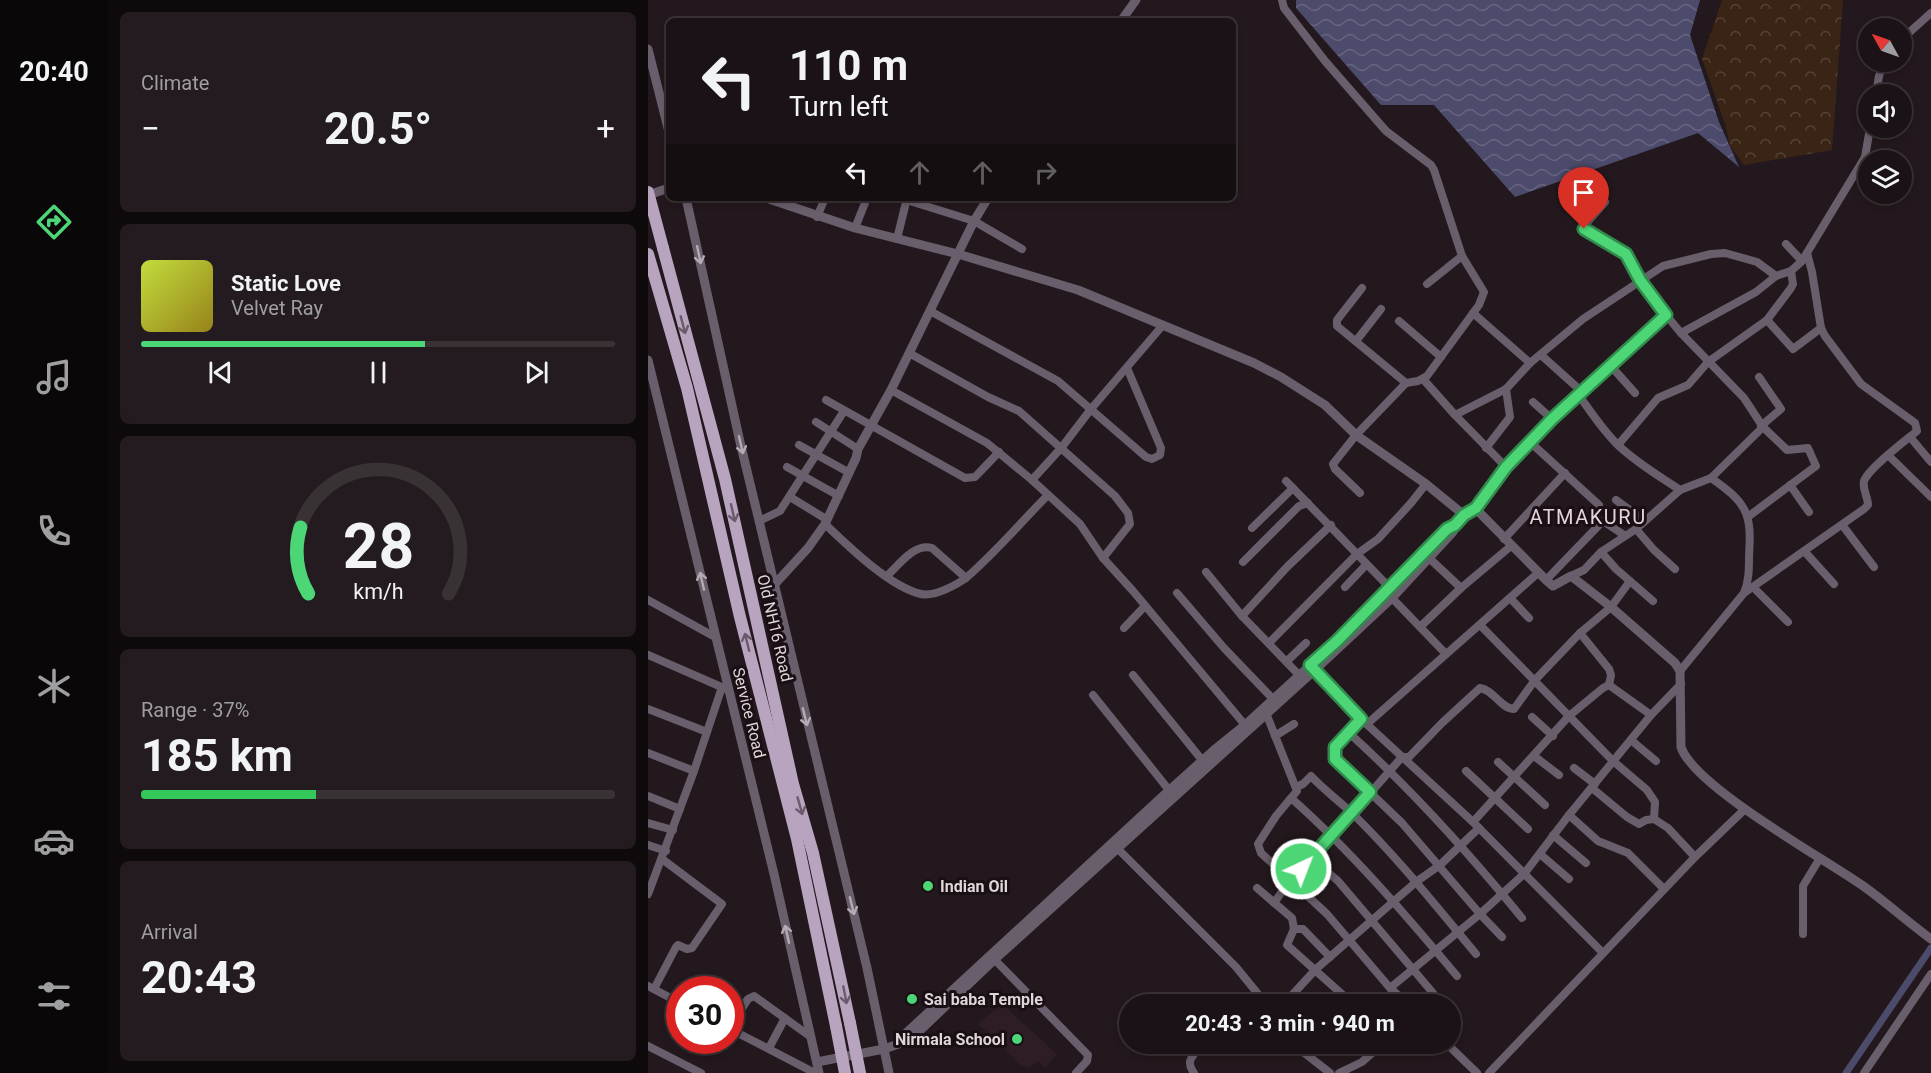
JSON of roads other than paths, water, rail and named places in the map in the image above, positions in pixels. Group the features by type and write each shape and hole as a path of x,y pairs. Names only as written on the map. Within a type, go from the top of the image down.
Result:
{"main road":[{"name":"Old NH16 Road","path":"648,194 725,479 793,784 816,865 860,1073"},
{"name":"Old NH16 Road","path":"648,254 687,388 743,628 797,839 845,1073"}],"street":[{"path":"1123,18 1136,0"},
{"path":"1282,0 1284,8 1325,61 1386,131 1431,165 1462,256 1484,292 1479,305 1423,379 1406,383 1356,435 1333,464 1335,469 1360,493"},
{"path":"1912,30 1931,13"},
{"path":"648,49 666,120"},
{"path":"1681,333 1756,292 1776,276 1791,271 1802,261 1864,157 1868,138"},
{"path":"648,194 666,189"},
{"path":"687,201 774,585 867,968 889,1073"},
{"path":"780,201 855,228 958,254 1078,290 1281,377 1325,405 1356,435 1426,484 1464,515"},
{"path":"817,216 824,201"},
{"path":"855,228 866,201"},
{"path":"897,239 905,201"},
{"path":"911,201 974,221 1022,249"},
{"path":"774,585 808,548 826,522 856,459 858,449 891,390 985,201"},
{"path":"1605,202 1584,226 1584,229 1626,254 1640,280 1666,315 1744,398 1762,426 1787,450 1808,448 1817,463 1815,468 1749,516"},
{"path":"1786,244 1802,261"},
{"path":"1455,415 1506,389 1530,363 1583,318 1640,280 1672,262 1718,253 1757,262 1776,276"},
{"path":"1744,593 1843,526 1868,505 1864,481 1871,471 1917,431 1915,423 1861,384 1821,328 1807,253"},
{"path":"1427,284 1462,256"},
{"path":"1618,445 1658,398 1688,385 1708,362 1767,320 1793,284 1791,271"},
{"path":"1362,288 1336,323 1337,326 1406,383"},
{"path":"1356,341 1381,309"},
{"path":"930,311 1047,374 1146,457 1152,459 1160,455 1161,448 1127,369"},
{"path":"1473,313 1530,363"},
{"path":"817,1062 910,1040 992,957 1266,713 1429,558 1464,515 1476,508 1506,467 1552,419 1666,315"},
{"path":"1767,320 1793,349 1821,328"},
{"path":"1399,321 1441,357"},
{"path":"1032,480 1163,325"},
{"path":"909,353 988,397 1019,411 1115,496 1128,513 1130,524 1102,558"},
{"path":"1541,355 1580,390 1578,394 1618,445 1635,460 1680,490"},
{"name":"Service Road","path":"648,360 715,637 725,688 774,874 817,1062 817,1073"},
{"path":"1610,365 1635,393"},
{"path":"1476,508 1504,539 1553,586 1584,570 1601,552 1636,529 1680,490 1711,478 1781,410 1759,377"},
{"path":"1423,379 1506,467"},
{"path":"1486,448 1510,417 1506,389"},
{"path":"891,390 976,436 999,452 1080,524 1102,558 1245,725"},
{"path":"826,400 965,478 975,477 999,452"},
{"path":"1533,402 1552,419"},
{"path":"759,521 777,513 790,497 844,411"},
{"path":"816,422 858,449"},
{"path":"1910,437 1931,462"},
{"path":"1530,442 1599,505"},
{"path":"799,445 848,472"},
{"path":"1890,456 1931,497"},
{"path":"787,467 838,495"},
{"path":"1504,539 1564,473"},
{"path":"1680,671 1744,593 1748,584 1751,533 1749,516 1731,492 1711,478"},
{"path":"1286,482 1331,525 1446,654"},
{"path":"1269,643 1357,554 1378,539 1426,484"},
{"path":"1790,485 1809,512"},
{"path":"1252,528 1293,488"},
{"path":"790,497 826,522 855,552 903,588 924,595 966,578 1048,495"},
{"path":"1616,500 1645,521"},
{"path":"1243,562 1299,506 1308,504"},
{"path":"1546,580 1603,521 1624,535"},
{"path":"1242,616 1287,567 1331,525"},
{"path":"1843,526 1874,567"},
{"path":"1391,593 1447,529 1454,528"},
{"path":"1636,529 1654,550 1675,568"},
{"path":"887,576 914,551 926,546 932,548 966,578"},
{"path":"1420,627 1461,588 1511,546"},
{"path":"1601,552 1653,601"},
{"path":"1805,552 1834,584"},
{"path":"1429,558 1461,588"},
{"path":"1345,587 1366,565"},
{"path":"1206,572 1242,616 1299,675"},
{"path":"1502,937 1402,823 1335,759 1334,750 1348,732 1446,654 1538,573"},
{"path":"1570,576 1611,607 1675,663 1680,671 1681,684 1681,747 1695,769 1745,809 1866,888 1931,939"},
{"path":"1274,903 1291,879 1312,859 1402,757 1409,757 1480,688 1488,690 1511,710 1514,709 1535,680 1580,633 1611,607 1630,581"},
{"path":"1753,587 1788,622"},
{"path":"1177,593 1224,648 1273,699"},
{"path":"1510,598 1529,618"},
{"path":"648,600 715,637"},
{"path":"1124,628 1145,606"},
{"path":"1480,625 1613,761 1647,790 1655,802 1654,819"},
{"path":"1580,633 1609,669 1611,675 1609,685"},
{"path":"1287,661 1306,644"},
{"path":"648,655 725,688 707,732 666,851 648,893"},
{"path":"1114,846 1202,760 1245,725 1299,675 1313,667"},
{"path":"1313,667 1364,721 1476,825 1602,952"},
{"path":"1133,675 1202,760"},
{"path":"1390,988 1503,895 1524,874 1651,715 1681,684"},
{"path":"1609,685 1651,715"},
{"path":"1293,994 1316,969 1416,882 1440,866 1460,846 1495,798 1569,716 1609,685"},
{"path":"1093,695 1169,790"},
{"path":"648,709 707,732"},
{"path":"1266,713 1297,791 1275,816 1258,844 1261,853 1327,914 1396,994"},
{"path":"1532,717 1553,736"},
{"path":"1275,736 1294,724"},
{"path":"1348,732 1390,770 1522,918"},
{"path":"1631,740 1656,761"},
{"path":"648,753 694,771"},
{"path":"1534,756 1558,775"},
{"path":"1498,762 1545,805"},
{"path":"1574,768 1627,817 1639,824 1654,819 1668,828 1695,856"},
{"path":"1466,771 1528,829"},
{"path":"1296,787 1311,776 1321,788 1352,813 1416,882 1476,954"},
{"path":"648,796 680,809"},
{"path":"1291,798 1332,836 1394,902 1457,975"},
{"path":"1489,1073 1695,856 1745,809"},
{"path":"1569,815 1598,841 1628,853 1664,889"},
{"path":"648,823 673,831"},
{"path":"1553,835 1586,863"},
{"path":"648,845 666,851"},
{"path":"1114,846 1236,967 1258,994"},
{"path":"1540,854 1569,879"},
{"path":"1803,934 1803,886 1820,858"},
{"path":"662,859 722,904 692,948 687,949 678,945 676,947 651,988 666,995"},
{"path":"1312,859 1338,881 1433,993"},
{"path":"1257,888 1292,918 1294,930 1287,945 1342,994"},
{"path":"1294,930 1303,929 1330,957"},
{"path":"992,957 1088,1055 1087,1061 1076,1073"},
{"path":"1864,1073 1931,974"},
{"path":"744,1006 750,996 757,998 811,1037"},
{"path":"768,1048 784,1018"},
{"path":"744,1035 817,1073"},
{"path":"648,1046 701,1073"},
{"path":"1194,1054 1189,1061 1194,1073"},
{"path":"1306,1054 1330,1073"},
{"path":"1339,1073 1362,1062 1371,1054"},
{"path":"1457,1054 1477,1073"}],"water":[{"path":"1296,0 1700,0 1690,35 1719,122 1739,167 1698,133 1515,197 1434,105 1381,105 1296,8"}],"waterway":[{"path":"1846,1073 1931,948"}],"place":[{"name":"Indian Oil","path":"928,886"},
{"name":"Sai baba Temple","path":"912,999"},
{"name":"Nirmala School","path":"1017,1039"}],"district":[{"name":"ATMAKURU","path":"1588,517"}]}
